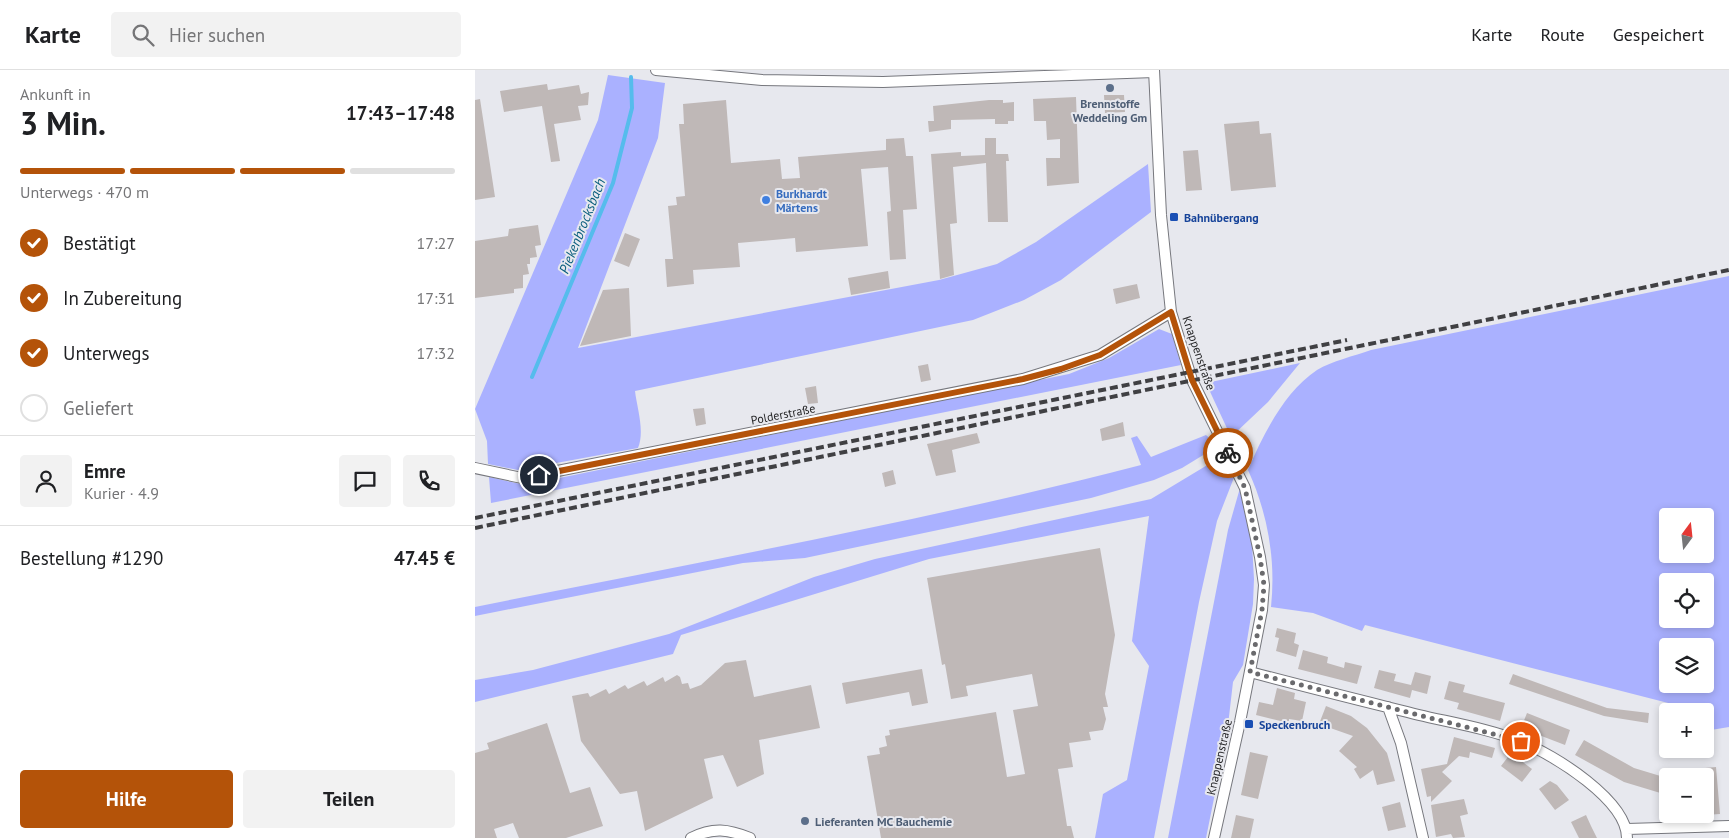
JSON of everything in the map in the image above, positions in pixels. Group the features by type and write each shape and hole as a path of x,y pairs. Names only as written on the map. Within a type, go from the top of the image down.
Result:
{"street":[{"path":"656,70 762,80 883,82 1154,71"},
{"name":"Knappenstraße","path":"1154,71 1162,233 1171,312 1192,380 1245,488 1264,585 1262,610 1250,672 1213,838"},
{"name":"Polderstraße","path":"479,468 522,478 1023,379 1061,369 1100,355 1171,312"},
{"path":"1250,672 1493,732 1545,752 1569,766 1592,785 1607,800 1627,833 1729,826"},
{"path":"1388,707 1401,743 1423,838"},
{"path":"691,838 714,829 731,830 750,838"}],"shaded area":[{"path":"608,75 665,83 658,138 578,348 939,280 997,264 1036,242 1148,164 1151,212 1061,280 1024,300 973,320 635,391 641,427 638,448 518,470 488,464 487,441 475,409 598,120"},
{"path":"1729,276 1729,727 1714,730 1714,703 1668,703 1365,625 1362,631 1313,613 1271,607 1272,572 1269,537 1261,503 1248,470 1260,443 1276,415 1294,390 1317,370 1371,350"},
{"path":"1159,329 1172,334 1181,365 491,503 489,477 525,485 1069,374 1109,358"},
{"path":"1300,363 1268,402 1231,437 1206,383"},
{"path":"1206,435 1218,446 1182,468 1154,480 1091,498 805,558 743,563 475,616 475,607 892,523 1058,486 1141,465 1131,438 1137,436 1151,457"},
{"path":"1224,455 1235,475 1217,521 1199,602 1154,838 1095,838 1103,794 1127,780 1149,666 1132,641 1149,516 929,559 681,635 673,654 475,702 475,680 533,670 669,634 814,577 875,559 1151,499"},
{"path":"1240,488 1252,544 1254,579 1253,604 1243,665 1233,682 1227,734 1206,838 1168,838 1228,530"}],"building":[{"path":"547,84 548,90 579,85 581,94 589,92 588,105 578,106 581,120 554,124 560,161 551,162 542,106 504,112 500,91"},
{"path":"1104,95 1124,95 1125,112 1105,113"},
{"path":"1076,97 1079,183 1047,186 1046,158 1060,158 1060,139 1047,140 1046,121 1034,121 1033,99"},
{"path":"480,99 495,197 475,200 475,100"},
{"path":"726,100 731,163 780,159 782,179 800,178 798,157 886,150 886,139 904,138 906,156 913,156 917,209 903,210 906,259 890,260 887,212 891,211 888,167 861,169 868,246 796,252 795,238 738,243 740,267 693,270 694,284 667,287 665,259 673,259 668,206 677,205 676,197 685,196 679,124 684,124 683,104"},
{"path":"1003,100 1003,103 1014,102 1014,121 1008,121 1008,124 995,124 995,119 951,120 951,129 929,132 928,121 934,121 933,106"},
{"path":"1259,121 1260,134 1271,133 1276,187 1231,191 1224,124"},
{"path":"985,138 996,138 996,154 1008,154 1009,161 1006,161 1008,222 988,222 986,163 953,167 957,223 950,224 954,275 940,279 931,154 961,152 961,156 985,155"},
{"path":"1198,150 1202,190 1186,191 1183,151"},
{"path":"538,225 541,245 535,246 537,257 530,258 530,264 527,264 529,274 523,275 523,288 514,289 514,293 475,298 475,241 508,236 509,229"},
{"path":"625,233 640,239 629,267 614,261"},
{"path":"888,271 890,288 851,295 848,278"},
{"path":"1137,284 1140,298 1116,304 1113,289"},
{"path":"629,288 631,336 580,346 603,290"},
{"path":"928,364 931,380 921,382 918,366"},
{"path":"816,386 818,403 808,404 805,388"},
{"path":"704,408 706,424 696,426 693,409"},
{"path":"1123,422 1125,436 1102,441 1100,429"},
{"path":"977,433 980,443 952,450 956,472 936,476 927,444"},
{"path":"893,470 896,484 885,487 882,473"},
{"path":"1100,548 1115,635 1105,694 1108,707 1103,707 1106,719 1103,730 1089,732 1091,740 1069,743 1073,767 1058,769 1067,826 1071,826 1074,838 881,838 867,756 880,754 879,748 887,746 885,736 890,735 889,730 996,712 1007,777 1025,774 1013,710 1038,706 1032,674 966,686 968,696 951,699 945,664 942,665 927,578"},
{"path":"1277,628 1296,633 1294,643 1299,645 1296,657 1276,651 1279,638 1275,637"},
{"path":"1303,650 1328,657 1327,663 1344,668 1345,662 1362,666 1357,684 1298,669"},
{"path":"746,660 754,697 811,685 820,728 759,740 764,774 737,787 723,755 704,759 713,798 645,831 637,791 620,794 581,741 572,696 588,693 590,697 606,689 609,694 625,685 628,689 644,681 647,686 663,677 665,682 677,675 680,677 682,684 688,683 690,689 701,685 725,663"},
{"path":"922,669 928,703 912,706 909,692 846,704 842,683"},
{"path":"1379,670 1396,674 1394,681 1411,685 1415,672 1431,676 1427,694 1412,690 1410,698 1374,688"},
{"path":"1513,674 1607,708 1649,713 1648,723 1604,716 1509,684"},
{"path":"1449,681 1465,685 1463,692 1505,703 1500,721 1457,709 1459,703 1444,699"},
{"path":"1277,688 1295,693 1294,699 1306,702 1302,721 1289,719 1289,723 1256,715 1259,702 1273,705"},
{"path":"1326,706 1351,716 1367,728 1387,753 1395,781 1377,785 1373,770 1360,779 1354,769 1357,767 1339,751 1353,736 1319,724"},
{"path":"1527,713 1570,730 1565,745 1521,728"},
{"path":"547,723 570,793 590,787 603,826 566,838 519,838 513,823 494,829 497,838 475,838 475,753 489,749 487,743"},
{"path":"1454,737 1495,748 1492,758 1470,752 1469,758 1459,756 1442,772 1452,781 1431,802 1431,796 1427,797 1421,769 1447,764"},
{"path":"1584,740 1634,768 1659,776 1659,793 1624,782 1575,755"},
{"path":"1250,752 1268,756 1258,799 1241,795"},
{"path":"1511,753 1532,769 1522,782 1501,766"},
{"path":"1716,767 1720,814 1714,814 1714,768 1705,768"},
{"path":"1550,781 1557,785 1569,800 1555,810 1539,789"},
{"path":"1464,799 1468,814 1460,816 1465,837 1453,838 1451,834 1436,837 1431,805"},
{"path":"1400,802 1406,827 1388,831 1382,807"},
{"path":"1236,815 1254,819 1250,838 1231,838"},
{"path":"1586,815 1597,838 1579,838 1571,822"}],"waterway":[{"name":"Piekenbrocksbach","path":"532,377 613,183 632,108 631,77"}],"railway":[{"path":"475,528 1729,270"},
{"path":"475,518 1347,340"}],"way so far":[{"path":"1228,453 1245,488 1264,585 1262,610 1250,672 1493,732 1521,741"}],"place":[{"name":"Brennstoffe Weddeling Gm","path":"1110,88"},
{"name":"Burkhardt Märtens","path":"766,200"},
{"name":"Bahnübergang","path":"1174,217"},
{"name":"Speckenbruch","path":"1249,724"},
{"name":"Lieferanten MC Bauchemie","path":"805,821"}],"route":[{"path":"539,475 1023,379 1061,369 1100,355 1171,312 1192,380 1228,453"}]}
